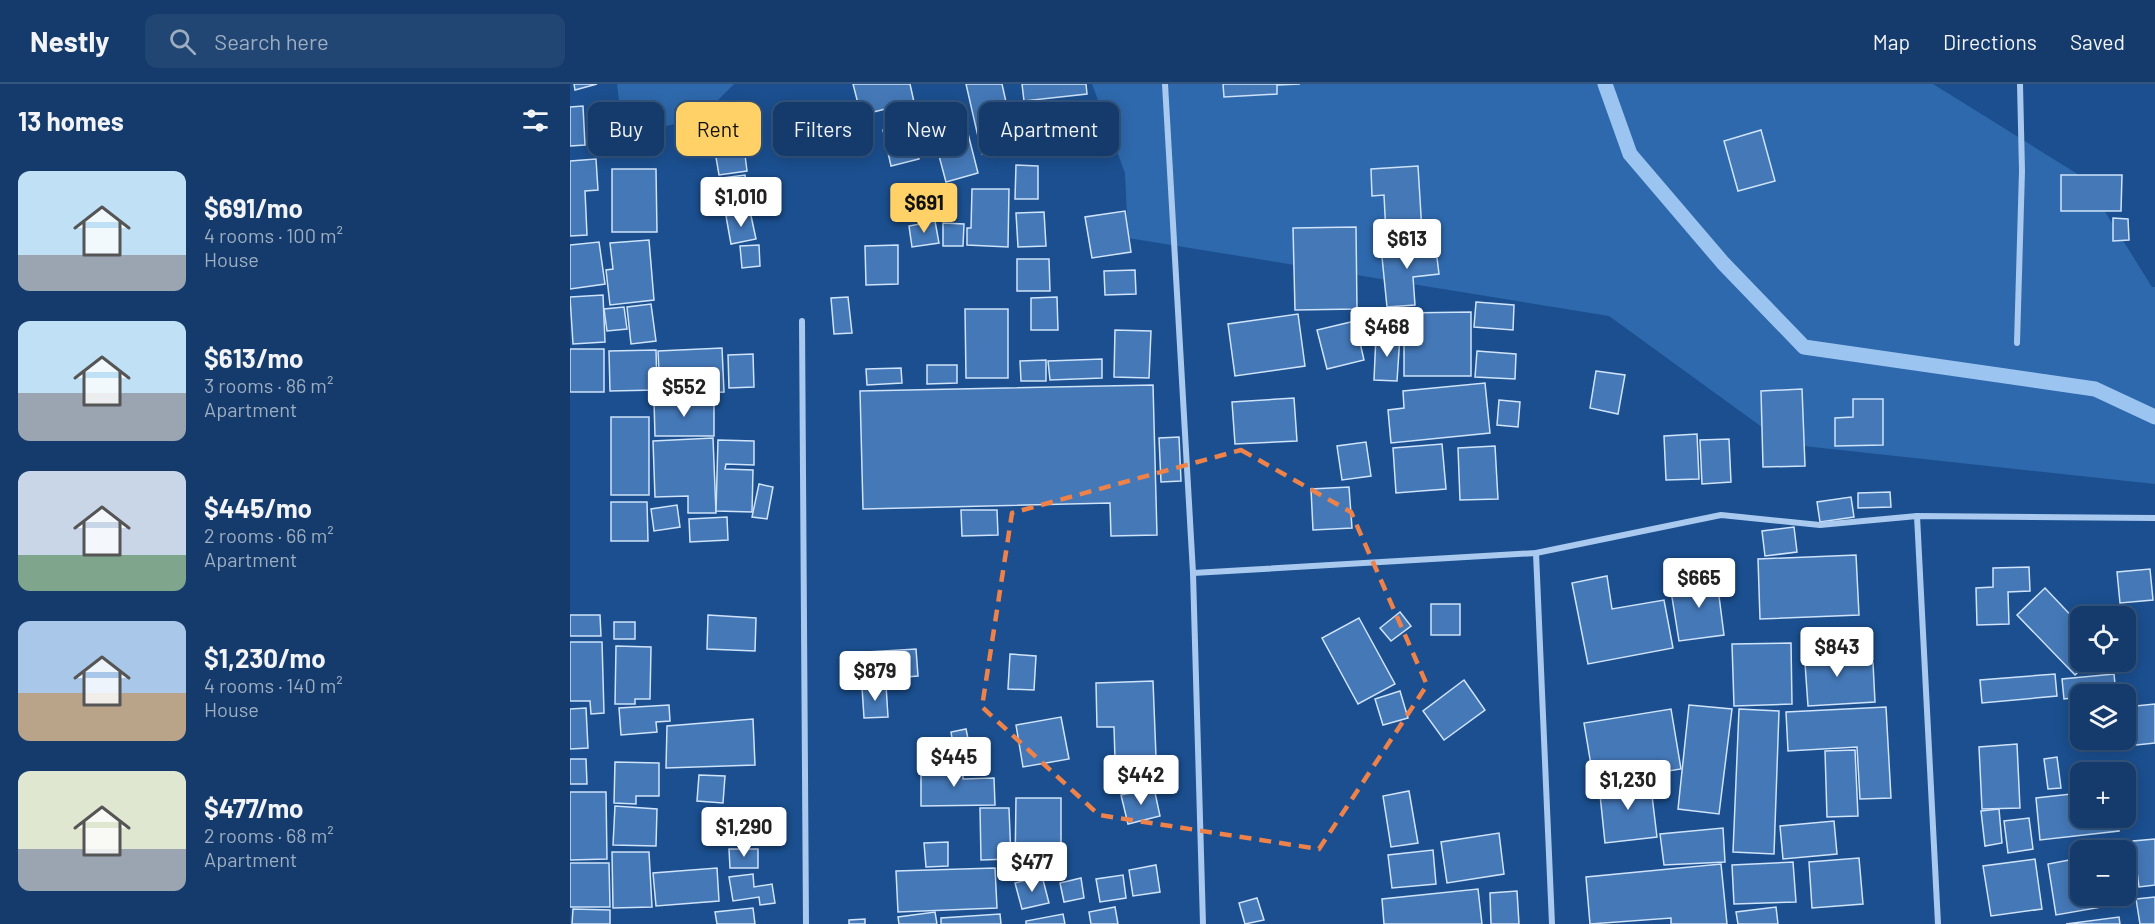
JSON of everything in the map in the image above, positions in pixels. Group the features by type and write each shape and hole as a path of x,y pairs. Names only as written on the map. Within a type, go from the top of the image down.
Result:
{"street":[{"path":"1165,84 1193,573 1203,924"},
{"path":"2017,343 2022,171 2020,84"},
{"path":"802,321 806,924"},
{"path":"1193,573 1536,553 1721,515 1820,525 1917,516 2155,518"},
{"path":"1917,516 1938,924"},
{"path":"1536,553 1552,924"}],"highlighted area":[{"path":"1241,450 1351,512 1427,685 1319,849 1099,815 982,707 1012,513"}],"shaded area":[{"path":"617,84 734,84 716,102 676,102 676,124 664,126 664,102 619,102"},
{"path":"1092,84 1933,84 2084,178 2152,287 2155,287 2155,484 1785,444 1609,316 1128,238 1125,173 1119,156 1119,102 1099,102"}],"building":[{"path":"574,84 597,84 575,90"},
{"path":"853,84 910,84 914,102 885,102 885,109 873,112 873,102 858,102"},
{"path":"966,84 1002,84 1006,102 979,102 979,141"},
{"path":"1022,84 1086,84 1087,94 1024,101"},
{"path":"1223,84 1300,84 1277,85 1277,94 1224,97"},
{"path":"583,106 585,145 570,146 570,107"},
{"path":"967,130 978,173 946,182 939,156 967,156"},
{"path":"1761,130 1775,181 1738,191 1724,141"},
{"path":"716,156 745,156 747,171 719,175"},
{"path":"889,156 918,156 919,159 891,166"},
{"path":"596,159 598,190 585,191 587,235 570,236 570,161"},
{"path":"1016,165 1038,166 1038,199 1015,199"},
{"path":"1418,166 1422,232 1386,234 1384,195 1372,196 1371,169"},
{"path":"612,169 656,169 657,232 612,232"},
{"path":"745,175 749,200 719,205 715,179"},
{"path":"2061,175 2122,175 2121,211 2061,211"},
{"path":"972,189 1009,189 1008,247 967,245 967,228 971,228"},
{"path":"750,211 756,239 731,244 726,216"},
{"path":"1125,211 1131,252 1092,258 1085,217"},
{"path":"1044,212 1046,246 1018,247 1016,213"},
{"path":"2113,218 2128,219 2129,240 2113,241"},
{"path":"935,221 939,243 912,247 909,226"},
{"path":"943,223 964,224 963,246 943,246"},
{"path":"1356,227 1357,309 1295,310 1293,228"},
{"path":"649,240 654,300 610,305 606,270 613,269 610,243"},
{"path":"1435,241 1439,274 1413,277 1415,305 1387,307 1381,247"},
{"path":"599,242 605,284 570,289 570,245"},
{"path":"759,245 760,266 742,268 740,246"},
{"path":"898,245 898,284 866,285 865,246"},
{"path":"1017,259 1049,259 1050,291 1017,291"},
{"path":"1135,270 1136,294 1105,295 1104,271"},
{"path":"603,295 605,342 573,344 570,297"},
{"path":"848,297 852,333 834,334 831,298"},
{"path":"1057,297 1058,330 1031,330 1031,298"},
{"path":"1476,302 1514,305 1513,330 1474,327"},
{"path":"651,304 656,341 631,344 627,307"},
{"path":"624,307 627,329 607,331 604,309"},
{"path":"965,309 1008,309 1008,378 966,378"},
{"path":"1471,312 1471,376 1404,376 1404,313"},
{"path":"1298,314 1305,366 1235,376 1228,324"},
{"path":"1355,321 1364,360 1327,369 1317,330"},
{"path":"1115,330 1151,331 1149,378 1114,377"},
{"path":"1376,335 1400,336 1397,381 1374,380"},
{"path":"722,348 724,392 660,394 658,351"},
{"path":"570,349 604,349 604,392 570,392"},
{"path":"656,350 657,390 610,391 609,351"},
{"path":"1477,351 1516,354 1515,379 1475,377"},
{"path":"753,354 754,387 729,388 728,355"},
{"path":"1102,359 1102,378 1050,380 1048,361"},
{"path":"1046,360 1046,381 1021,381 1020,361"},
{"path":"927,365 957,365 957,383 927,384"},
{"path":"901,368 902,383 867,385 866,369"},
{"path":"1596,371 1625,375 1618,414 1590,408"},
{"path":"1485,383 1490,433 1391,443 1388,410 1404,408 1403,391"},
{"path":"1153,385 1157,535 1111,536 1110,503 863,509 860,391"},
{"path":"1802,389 1805,466 1763,467 1761,391"},
{"path":"1294,398 1297,441 1235,444 1232,402"},
{"path":"1853,399 1883,399 1883,445 1835,446 1835,418 1853,417"},
{"path":"714,400 714,436 655,436 654,401"},
{"path":"1499,400 1520,402 1518,427 1497,425"},
{"path":"611,417 649,417 649,495 611,495"},
{"path":"1697,434 1699,479 1666,480 1664,436"},
{"path":"1179,437 1181,481 1161,482 1159,438"},
{"path":"713,438 716,513 688,513 688,496 655,497 653,441"},
{"path":"1729,439 1731,482 1702,484 1700,440"},
{"path":"718,440 754,441 754,465 726,464 725,469 753,470 752,512 716,511"},
{"path":"1366,442 1371,476 1342,480 1337,446"},
{"path":"1442,444 1446,489 1396,493 1393,448"},
{"path":"1495,446 1498,499 1460,500 1458,448"},
{"path":"759,484 773,487 767,519 752,517"},
{"path":"1349,487 1352,528 1313,530 1311,489"},
{"path":"1890,492 1891,507 1858,508 1858,493"},
{"path":"1851,497 1854,517 1820,522 1817,502"},
{"path":"611,502 647,502 648,541 611,541"},
{"path":"677,505 680,527 654,531 651,509"},
{"path":"961,510 997,510 998,535 962,536"},
{"path":"727,517 728,540 690,542 689,519"},
{"path":"1794,527 1797,552 1765,556 1762,531"},
{"path":"1856,555 1859,615 1760,619 1758,559"},
{"path":"1715,565 1724,635 1679,641 1671,591 1703,587 1701,568"},
{"path":"2029,567 2030,591 2008,592 2009,624 1977,625 1976,588 1993,587 1993,568"},
{"path":"2150,569 2153,600 2120,603 2117,572"},
{"path":"1607,576 1612,609 1664,600 1673,648 1588,664 1572,583"},
{"path":"2045,588 2070,614 2070,670 2017,615"},
{"path":"1431,604 1460,604 1460,635 1431,635"},
{"path":"1400,612 1411,626 1391,641 1380,628"},
{"path":"570,615 600,615 601,636 570,636"},
{"path":"708,615 756,618 755,651 707,649"},
{"path":"1359,618 1395,684 1358,704 1322,638"},
{"path":"614,622 635,622 635,639 614,639"},
{"path":"570,642 602,642 604,713 591,714 590,701 570,701"},
{"path":"1791,643 1792,704 1734,706 1732,644"},
{"path":"616,646 651,647 650,699 635,699 635,704 615,704"},
{"path":"1848,646 1850,665 1873,663 1875,702 1808,706 1804,649"},
{"path":"916,649 918,676 868,680 867,652"},
{"path":"1010,654 1036,656 1034,690 1008,689"},
{"path":"2055,674 2057,696 1982,703 1980,680"},
{"path":"2114,674 2115,684 2070,684 2070,698 2064,699 2062,679"},
{"path":"1464,680 1485,710 1444,740 1423,711"},
{"path":"1153,681 1156,757 1115,759 1114,727 1097,727 1096,683"},
{"path":"886,685 888,717 864,718 862,687"},
{"path":"1400,691 1408,718 1383,725 1375,699"},
{"path":"2155,704 2155,743 2136,745 2136,706"},
{"path":"669,705 670,721 656,722 657,732 621,735 619,708"},
{"path":"1689,705 1732,709 1719,814 1678,809"},
{"path":"1886,707 1891,798 1860,799 1857,747 1788,751 1786,712"},
{"path":"586,708 588,748 570,749 570,709"},
{"path":"1671,709 1681,769 1594,783 1584,723"},
{"path":"1739,709 1779,711 1774,854 1733,852"},
{"path":"1061,717 1069,759 1023,767 1016,725"},
{"path":"753,719 755,765 666,768 667,726"},
{"path":"966,729 971,753 955,756 951,732"},
{"path":"2017,744 2020,808 1982,809 1979,747"},
{"path":"1855,750 1858,816 1827,817 1825,751"},
{"path":"2057,757 2061,788 2048,789 2044,759"},
{"path":"570,759 586,759 587,784 570,784"},
{"path":"615,762 659,763 659,796 636,796 636,804 614,803"},
{"path":"963,766 963,779 994,778 995,805 921,806 921,767"},
{"path":"699,775 725,776 723,803 697,801"},
{"path":"1650,779 1657,837 1605,843 1599,785"},
{"path":"1154,788 1160,816 1128,824 1121,795"},
{"path":"1409,791 1418,843 1391,847 1383,796"},
{"path":"570,792 606,792 607,859 570,860"},
{"path":"2070,794 2070,828 2119,828 2119,831 2040,840 2036,798"},
{"path":"1016,798 1061,798 1061,869 1015,868"},
{"path":"615,806 657,809 656,846 613,845"},
{"path":"980,808 1009,808 1011,859 981,860"},
{"path":"1999,809 2002,843 1985,846 1981,811"},
{"path":"2029,818 2033,849 2008,853 2004,821"},
{"path":"1834,821 1837,854 1783,859 1780,826"},
{"path":"1723,828 1725,862 1664,865 1660,834"},
{"path":"1499,833 1504,874 1447,883 1441,842"},
{"path":"2155,839 2155,885 2139,887 2136,841"},
{"path":"948,842 948,866 926,867 924,843"},
{"path":"729,849 758,849 758,868 730,868"},
{"path":"1433,850 1436,884 1392,888 1388,855"},
{"path":"612,852 649,852 652,907 613,908"},
{"path":"1859,858 1863,904 1812,908 1809,862"},
{"path":"2035,859 2042,909 1991,916 1983,866"},
{"path":"2070,860 2070,906 2108,906 2056,915 2048,864"},
{"path":"1793,862 1796,902 1734,904 1732,865"},
{"path":"570,863 609,863 610,907 570,907"},
{"path":"1721,864 1727,924 1671,924 1671,918 1590,924 1586,877"},
{"path":"1156,865 1160,892 1133,896 1129,870"},
{"path":"717,868 719,901 656,906 653,873"},
{"path":"995,868 997,908 898,912 896,871"},
{"path":"753,874 754,887 772,884 775,903 760,905 759,897 733,901 729,877"},
{"path":"1123,875 1126,898 1100,902 1096,879"},
{"path":"1042,876 1049,903 1022,909 1015,883"},
{"path":"1081,878 1084,898 1064,902 1060,883"},
{"path":"1478,889 1482,924 1384,924 1382,899"},
{"path":"1517,891 1519,924 1491,924 1490,893"},
{"path":"2155,897 2155,924 2140,924 2136,899"},
{"path":"1257,898 1264,920 1245,924 1239,903"},
{"path":"1115,907 1118,924 1091,924 1089,912"},
{"path":"1776,907 1778,924 1738,924 1736,912"},
{"path":"753,908 755,924 717,924 715,912"},
{"path":"573,909 610,910 610,924 572,924"},
{"path":"935,912 937,924 899,924 898,917"},
{"path":"1000,914 1001,924 941,924 941,918"},
{"path":"1063,914 1065,924 1026,924 1026,921"},
{"path":"2119,917 2120,924 2066,924"},
{"path":"865,919 865,924 849,924 849,920"}],"waterway":[{"path":"1605,84 1630,154 1723,263 1804,347 2095,389 2155,417"}]}
